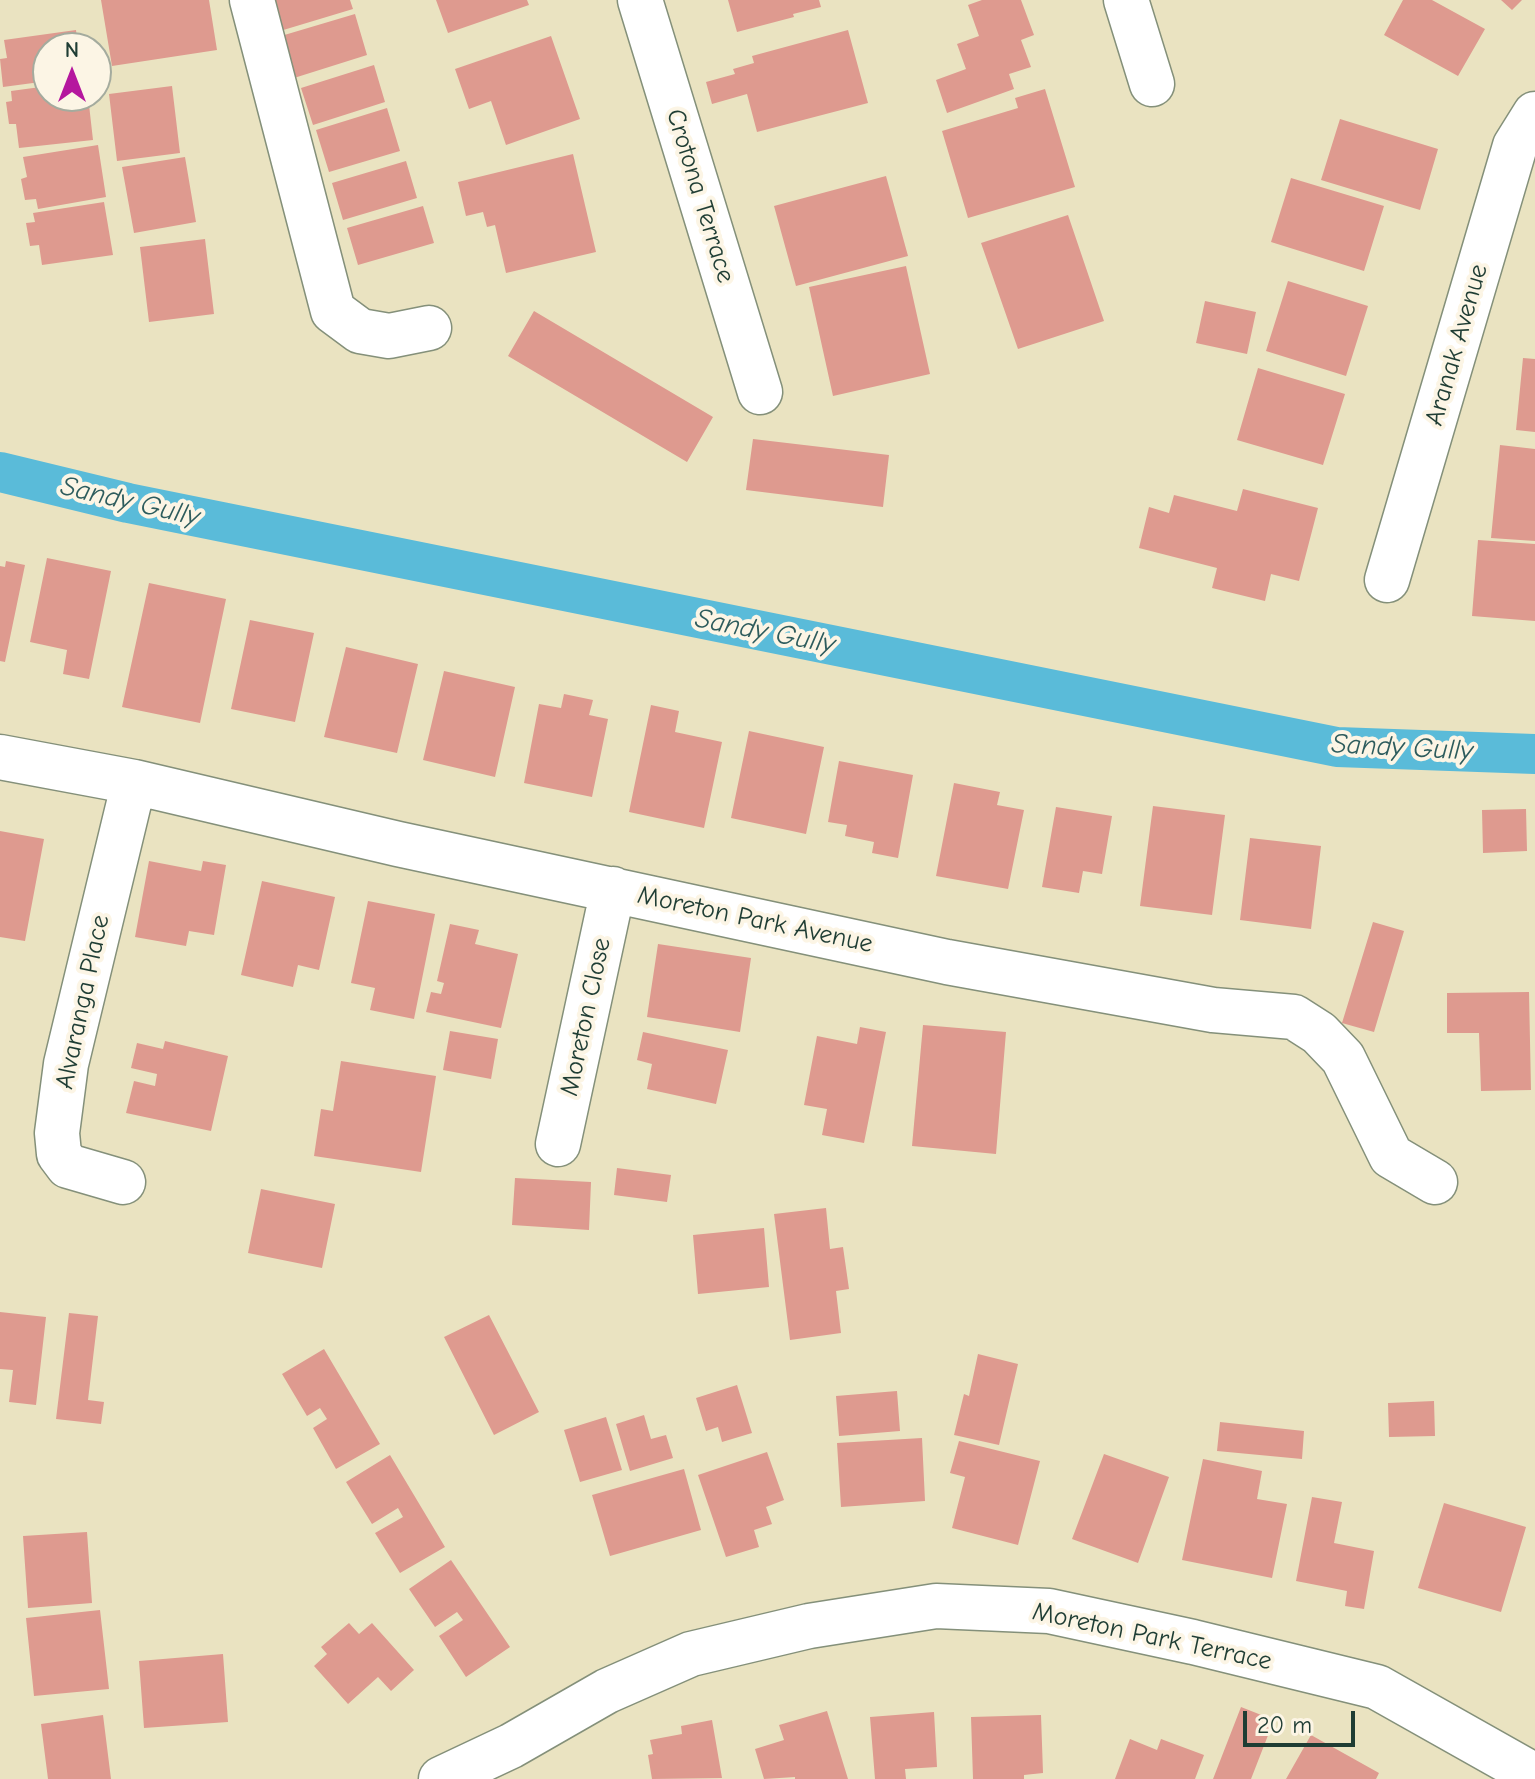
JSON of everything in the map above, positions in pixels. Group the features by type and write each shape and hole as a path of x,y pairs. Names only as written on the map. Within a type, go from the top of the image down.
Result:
{"street":[{"path":"252,0 333,311 360,331 389,336 429,328"},
{"name":"Crotona Terrace","path":"640,0 760,392"},
{"path":"1126,0 1152,84"},
{"name":"Aranak Avenue","path":"1387,580 1515,146 1535,114"},
{"name":"Moreton Park Avenue","path":"0,757 134,782 398,844 947,962 1213,1010 1294,1017 1319,1033 1343,1058 1391,1156 1435,1182"},
{"name":"Alvaranga Place","path":"123,1182 68,1166 59,1154 57,1133 66,1064 134,782"},
{"name":"Moreton Close","path":"558,1144 613,889"},
{"name":"Moreton Park Terrace","path":"441,1779 511,1746 607,1691 691,1654 809,1626 936,1606 1049,1611 1377,1687 1535,1776"}],"building":[{"path":"101,0 209,0 217,50 112,66 112,32 106,32"},
{"path":"270,0 350,0 353,9 280,31"},
{"path":"436,0 527,0 529,5 448,33"},
{"path":"728,0 819,0 821,7 737,32"},
{"path":"982,0 1021,0 1034,35 1021,40 1031,67 1009,74 1014,89 947,113 936,80 966,69 957,44 979,36 968,5"},
{"path":"1403,0 1432,0 1485,29 1458,76 1384,35"},
{"path":"1501,0 1522,0 1512,10"},
{"path":"355,14 367,55 294,78 281,36"},
{"path":"848,30 868,103 757,132 747,94 712,104 706,82 735,74 733,69 754,63 752,56"},
{"path":"32,36 32,83 3,87 0,59 7,58 4,40"},
{"path":"551,36 580,119 506,145 491,101 469,109 455,69"},
{"path":"374,65 385,102 313,125 301,88"},
{"path":"172,86 180,153 117,161 112,94"},
{"path":"32,88 32,112 90,112 93,140 19,148 16,124 9,124 6,102 12,101 11,91"},
{"path":"1045,89 1075,187 968,218 942,131 1018,108 1015,98"},
{"path":"387,108 400,151 329,172 316,130"},
{"path":"1340,119 1438,149 1420,210 1321,180"},
{"path":"98,145 106,197 38,209 36,199 25,200 21,179 27,177 23,157"},
{"path":"573,154 596,252 506,273 495,225 487,227 483,212 466,216 458,182"},
{"path":"185,157 196,222 134,233 122,167"},
{"path":"406,161 417,198 343,220 332,183"},
{"path":"886,176 908,256 796,286 774,206"},
{"path":"1291,178 1384,206 1364,271 1271,242"},
{"path":"104,202 113,255 42,265 39,245 30,246 26,223 35,222 33,213"},
{"path":"423,206 434,243 358,265 347,228"},
{"path":"1068,215 1104,321 1018,349 981,243"},
{"path":"205,239 214,314 149,322 140,247"},
{"path":"906,266 930,374 833,396 809,287"},
{"path":"1288,281 1368,306 1346,376 1266,351"},
{"path":"1205,301 1256,312 1247,354 1196,343"},
{"path":"534,311 713,417 687,462 508,356"},
{"path":"1523,358 1535,359 1535,432 1516,430"},
{"path":"1258,368 1345,394 1323,465 1237,440"},
{"path":"753,439 889,455 883,507 746,490"},
{"path":"1500,445 1535,449 1535,541 1491,538"},
{"path":"1243,489 1318,508 1299,581 1271,574 1265,601 1212,588 1217,568 1139,548 1149,507 1169,513 1174,495 1237,511"},
{"path":"1478,540 1535,544 1535,621 1472,616"},
{"path":"47,558 111,571 89,679 63,674 67,650 30,642"},
{"path":"6,561 25,565 5,662 0,661 0,566 5,567"},
{"path":"149,583 226,599 200,723 122,707"},
{"path":"250,620 314,633 295,722 231,709"},
{"path":"346,647 418,664 397,753 324,737"},
{"path":"444,671 515,687 495,777 423,760"},
{"path":"564,694 593,700 589,715 608,719 592,797 524,783 539,704 561,708"},
{"path":"651,705 679,711 675,732 722,742 704,828 629,812"},
{"path":"749,731 824,747 806,834 731,818"},
{"path":"839,761 913,775 898,858 872,853 874,842 845,836 847,825 828,822"},
{"path":"954,783 1000,792 997,805 1024,810 1008,889 936,876"},
{"path":"1153,806 1225,815 1212,915 1140,906"},
{"path":"1056,807 1112,816 1102,874 1083,871 1079,893 1042,887"},
{"path":"1526,809 1527,851 1483,853 1482,810"},
{"path":"0,831 44,839 25,941 0,937"},
{"path":"1250,838 1321,846 1311,929 1240,920"},
{"path":"149,861 201,871 203,861 226,865 214,935 189,931 186,946 135,937"},
{"path":"262,881 335,897 319,970 298,965 293,987 241,975"},
{"path":"368,901 435,914 414,1019 370,1010 375,988 351,983"},
{"path":"1373,922 1404,931 1374,1032 1342,1023"},
{"path":"450,924 479,930 475,944 518,954 501,1028 426,1012 431,992 441,994 444,983 437,981"},
{"path":"658,944 751,958 740,1032 647,1017"},
{"path":"1529,992 1531,1090 1481,1091 1479,1033 1447,1033 1447,993"},
{"path":"923,1025 1006,1032 996,1154 912,1146"},
{"path":"860,1027 886,1032 864,1143 822,1135 827,1109 804,1105 817,1036 857,1044"},
{"path":"450,1031 498,1039 491,1079 443,1070"},
{"path":"643,1032 728,1050 716,1104 647,1089 652,1064 637,1060"},
{"path":"165,1041 228,1056 211,1131 126,1113 134,1081 155,1086 157,1074 131,1068 137,1043 163,1049"},
{"path":"341,1061 436,1076 421,1172 314,1156 321,1109 333,1111"},
{"path":"617,1168 671,1175 667,1202 614,1195"},
{"path":"515,1178 591,1182 589,1230 512,1225"},
{"path":"261,1189 335,1204 322,1268 248,1253"},
{"path":"826,1208 830,1249 843,1247 849,1289 836,1291 841,1333 790,1340 774,1214"},
{"path":"764,1228 769,1287 698,1294 693,1235"},
{"path":"0,1312 46,1317 36,1405 9,1402 13,1370 0,1369"},
{"path":"69,1313 98,1316 88,1400 104,1402 101,1424 56,1419"},
{"path":"489,1315 539,1412 494,1435 444,1337"},
{"path":"324,1349 380,1444 336,1469 313,1428 327,1419 320,1408 307,1416 282,1374"},
{"path":"978,1354 1018,1364 999,1445 954,1435 964,1394 969,1396"},
{"path":"737,1385 752,1433 722,1442 718,1427 706,1431 696,1398"},
{"path":"897,1391 900,1431 839,1436 836,1396"},
{"path":"1434,1401 1435,1436 1389,1437 1388,1403"},
{"path":"644,1415 651,1439 666,1435 673,1458 630,1471 616,1424"},
{"path":"606,1417 622,1470 580,1482 564,1430"},
{"path":"1220,1422 1304,1431 1302,1459 1217,1451"},
{"path":"922,1438 925,1501 841,1507 837,1443"},
{"path":"959,1441 1040,1461 1018,1545 952,1528 965,1477 950,1473"},
{"path":"767,1452 784,1500 766,1507 772,1524 754,1530 759,1547 726,1557 698,1475"},
{"path":"1104,1454 1169,1477 1138,1563 1072,1539"},
{"path":"390,1455 445,1547 400,1573 375,1533 403,1517 398,1508 372,1524 346,1482"},
{"path":"1203,1459 1262,1471 1257,1499 1287,1504 1272,1578 1182,1560"},
{"path":"684,1469 701,1530 610,1556 592,1495"},
{"path":"1312,1497 1342,1502 1334,1543 1374,1551 1364,1609 1345,1606 1347,1591 1296,1581"},
{"path":"1444,1503 1526,1527 1501,1612 1418,1588"},
{"path":"87,1532 92,1603 28,1608 23,1536"},
{"path":"451,1560 510,1647 466,1677 439,1636 463,1620 457,1612 435,1627 409,1589"},
{"path":"100,1610 109,1689 34,1696 26,1618"},
{"path":"349,1623 359,1634 372,1623 414,1670 391,1691 378,1677 348,1704 314,1666 327,1654 321,1647"},
{"path":"223,1654 228,1722 144,1728 139,1661"},
{"path":"1241,1707 1274,1720 1251,1779 1213,1779"},
{"path":"827,1711 848,1779 764,1779 755,1749 784,1740 779,1725"},
{"path":"934,1712 937,1767 905,1769 906,1779 875,1779 870,1717"},
{"path":"103,1715 111,1779 48,1779 41,1724"},
{"path":"1041,1715 1043,1773 1024,1775 1024,1779 973,1779 971,1717"},
{"path":"712,1720 722,1778 652,1779 648,1755 653,1754 650,1740 682,1734 681,1726"},
{"path":"1311,1735 1379,1773 1376,1779 1286,1779"},
{"path":"1130,1739 1157,1750 1161,1739 1204,1755 1195,1779 1115,1779"}],"waterway":[{"name":"Sandy Gully","path":"0,472 128,503 1337,747 1535,754"}]}
